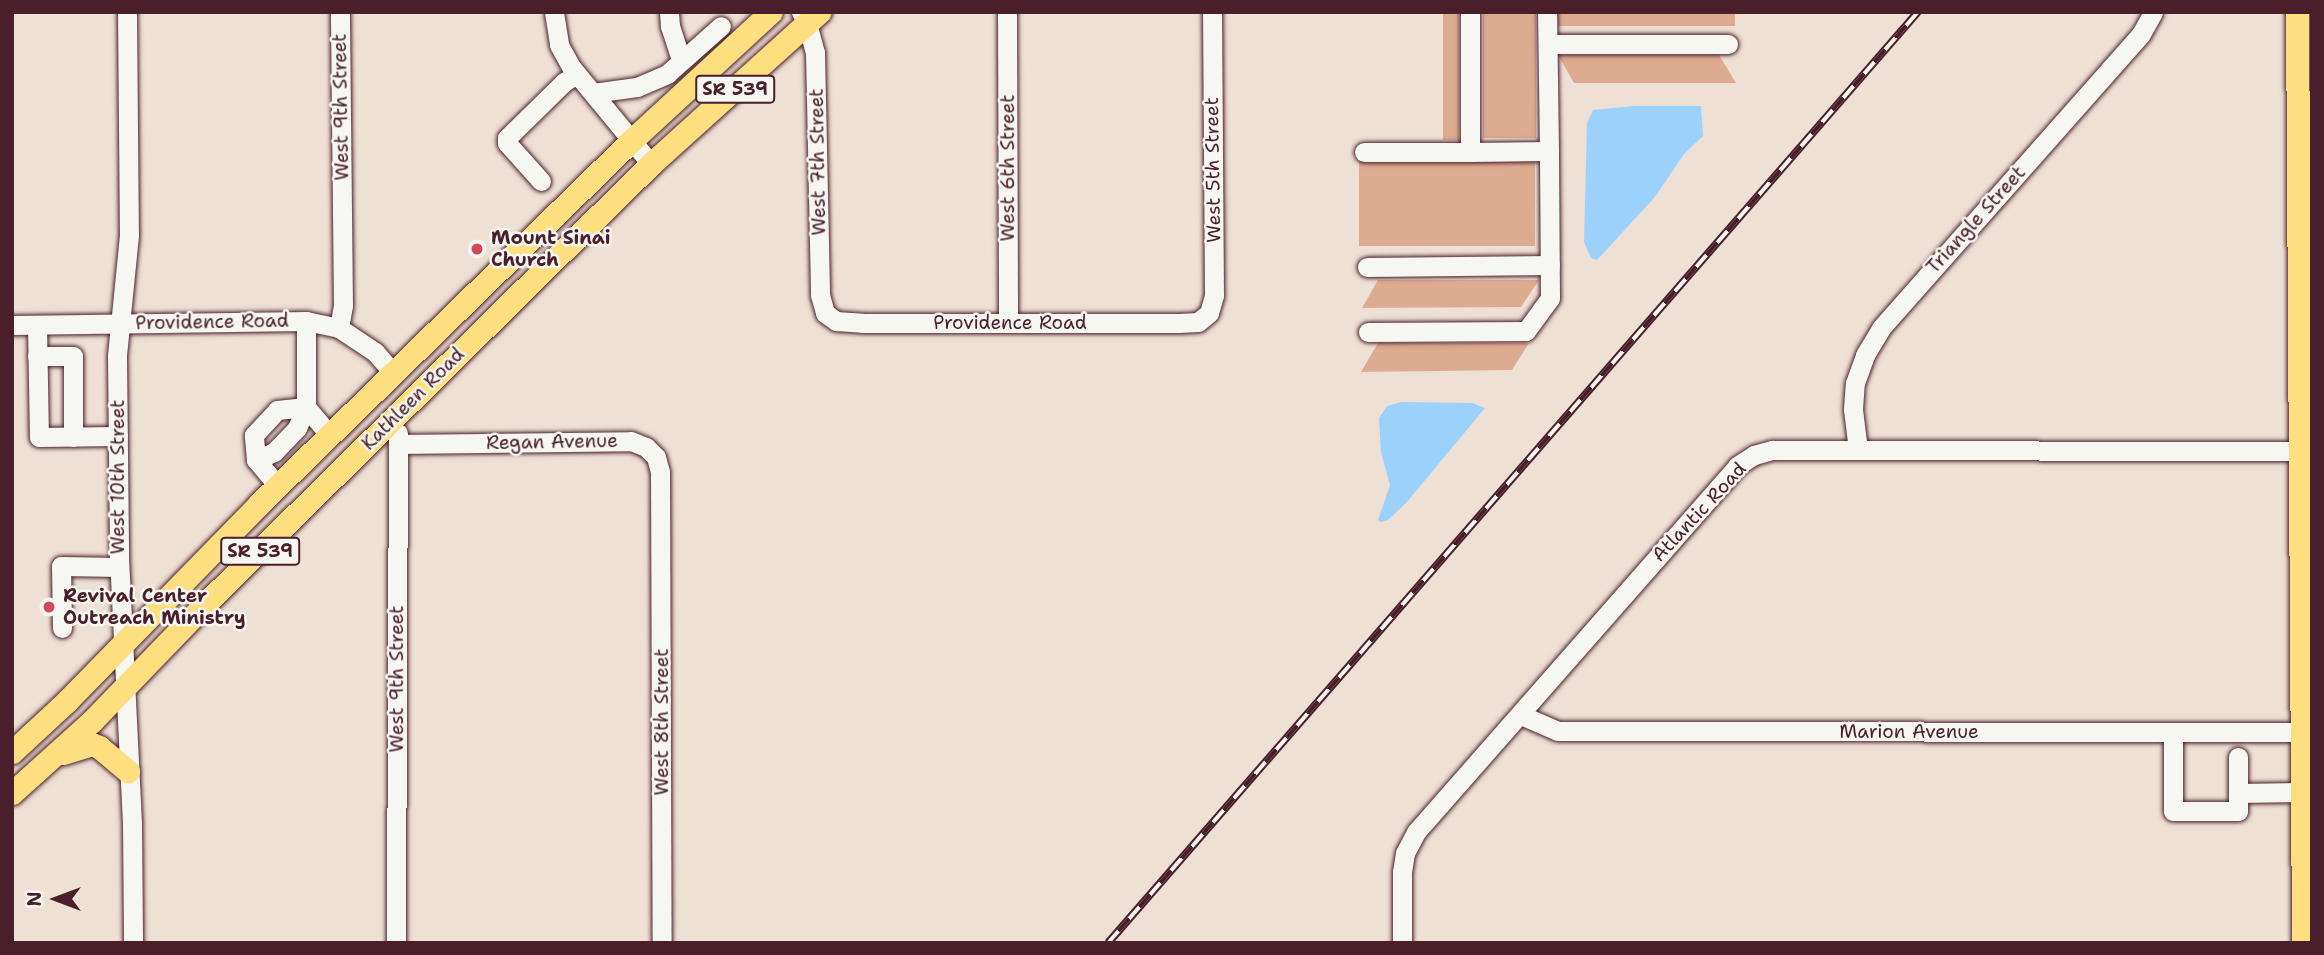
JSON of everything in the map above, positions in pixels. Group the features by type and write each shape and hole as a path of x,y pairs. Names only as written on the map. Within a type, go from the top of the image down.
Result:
{"main road":[{"name":"Kathleen Road","path":"12,752 278,486 631,141 771,12"},
{"path":"2297,12 2303,943"},
{"name":"Kathleen Road","path":"12,793 123,690 210,599 651,164 809,16"},
{"path":"2297,247 2308,336 2312,418"},
{"path":"399,415 399,397 406,379 492,295 499,271"},
{"path":"2298,451 2312,480"},
{"path":"53,757 92,744 128,771"}],"street":[{"name":"West 10th Street","path":"127,12 129,235 117,356 119,567 132,943"},
{"name":"West 9th Street","path":"339,328 343,306 340,12"},
{"path":"554,12 559,45 577,74 651,164"},
{"path":"669,12 674,67 681,94"},
{"name":"West 6th Street","path":"1007,12 1008,323"},
{"name":"West 5th Street","path":"1198,322 1209,313 1214,295 1212,12"},
{"path":"1470,12 1470,152"},
{"path":"1368,332 1526,331 1550,298 1547,12"},
{"name":"Triangle Street","path":"1857,450 1853,410 1855,383 1865,355 1881,328 2141,34 2153,12"},
{"name":"West 7th Street","path":"809,16 815,52 820,295 825,313"},
{"path":"593,93 637,87 674,67 716,19 735,45"},
{"path":"1548,44 1728,44"},
{"path":"541,181 506,143 507,138 564,82 577,74"},
{"path":"1364,152 1549,151"},
{"path":"1367,267 1550,265"},
{"name":"Providence Road","path":"825,313 835,321 862,323 1198,322"},
{"name":"Providence Road","path":"12,325 306,321 339,328 375,352 394,374"},
{"path":"256,460 274,452 297,428 306,407 306,321"},
{"path":"37,325 39,437 118,436"},
{"path":"37,356 73,356 73,437"},
{"path":"306,407 330,436"},
{"path":"278,486 256,460 254,435 277,411 306,407"},
{"name":"West 9th Street","path":"397,943 399,415"},
{"name":"Regan Avenue","path":"398,444 631,441 646,447 656,457 660,472 660,502"},
{"name":"Atlantic Road","path":"1402,943 1402,872 1405,853 1416,832 1737,466 1754,455 1772,450 2298,451"},
{"name":"West 8th Street","path":"660,502 662,943"},
{"path":"62,628 61,566 119,567"},
{"name":"Marion Avenue","path":"1521,715 1558,731 2300,732"},
{"path":"2173,732 2173,811 2238,811 2238,757"},
{"path":"2238,793 2301,793"}],"water":[{"path":"1634,106 1701,106 1703,136 1684,154 1655,197 1597,260 1591,258 1584,242 1587,123 1593,110"},
{"path":"1402,402 1472,403 1485,408 1406,503 1388,520 1381,522 1378,520 1390,485 1381,452 1379,418 1387,406"}],"building":[{"path":"1443,12 1459,12 1459,140 1443,140"},
{"path":"1483,12 1536,12 1536,138 1483,138"},
{"path":"1558,12 1735,12 1735,26 1558,26"},
{"path":"1558,55 1719,55 1736,83 1574,83"},
{"path":"1359,161 1535,161 1535,246 1359,246"},
{"path":"1378,280 1539,280 1521,307 1362,308"},
{"path":"1378,343 1529,343 1512,370 1361,372"}],"railway":[{"path":"1108,943 1918,12"}],"place":[{"name":"Mount Sinai Church","path":"477,249"},
{"name":"Revival Center Outreach Ministry","path":"49,607"}]}
